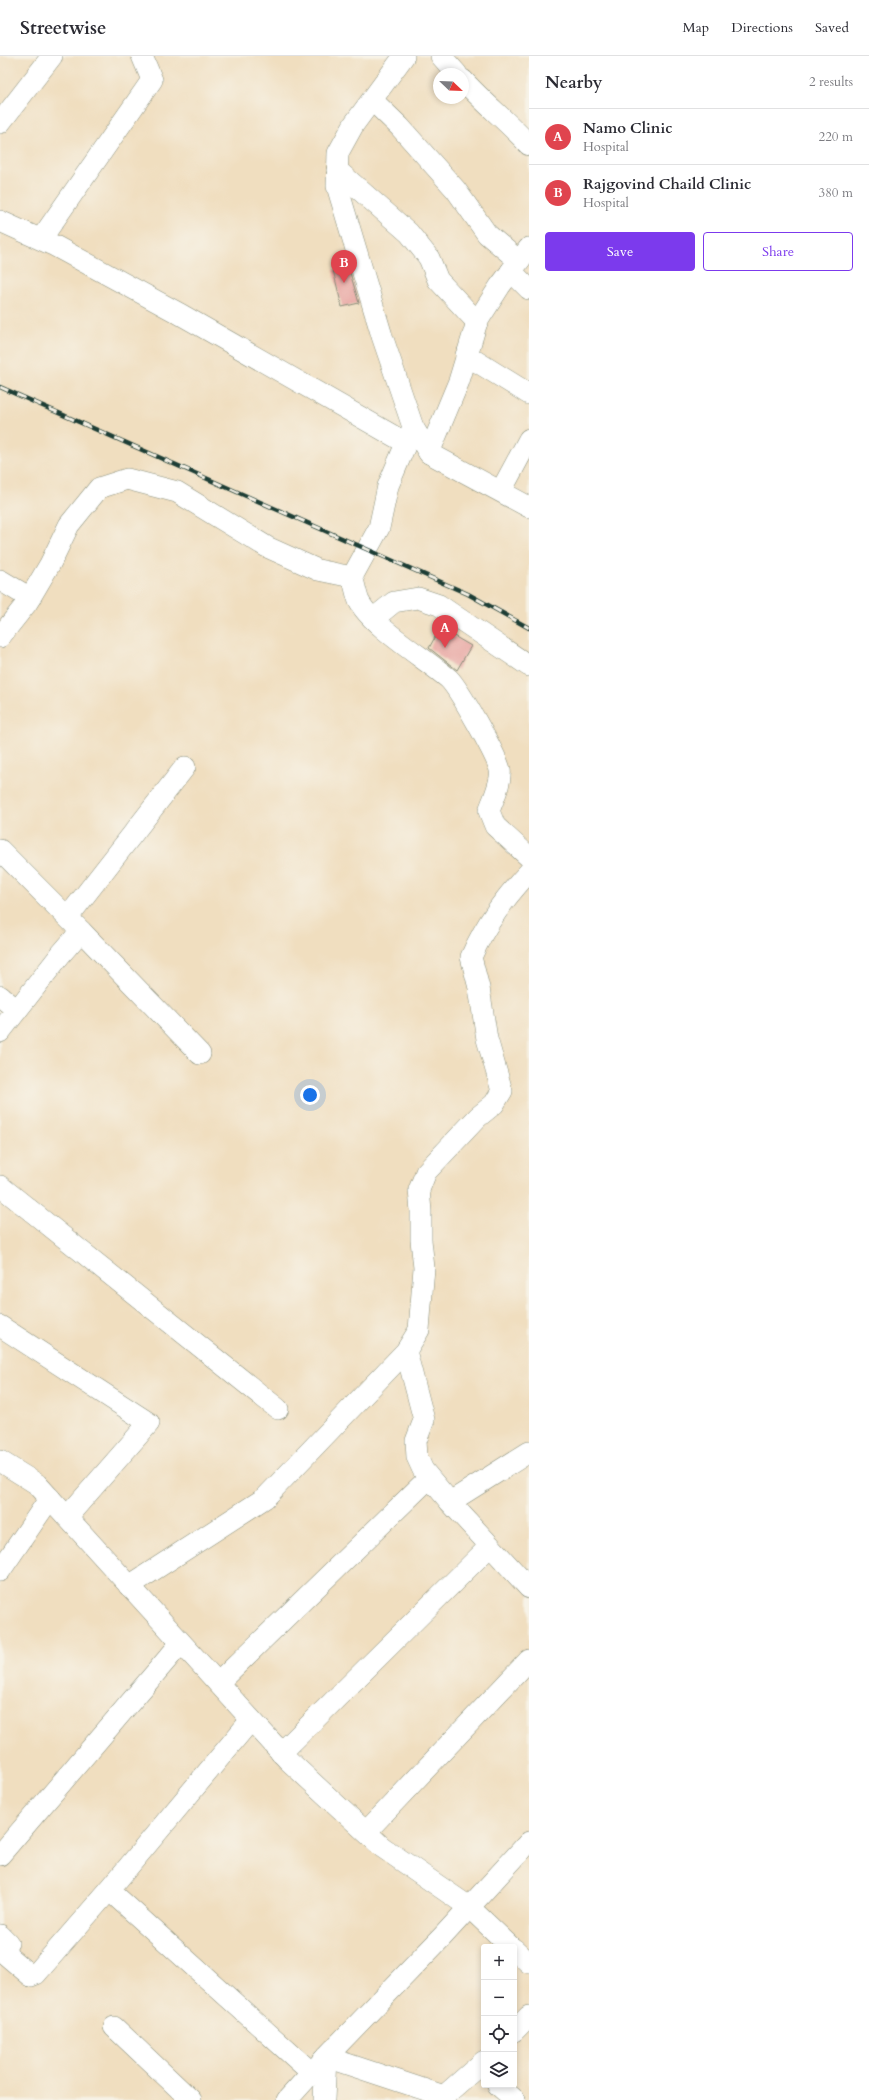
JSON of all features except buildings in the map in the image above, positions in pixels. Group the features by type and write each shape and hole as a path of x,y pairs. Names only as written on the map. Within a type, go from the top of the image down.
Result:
{"street":[{"path":"0,123 52,56"},
{"path":"41,239 152,80 142,56"},
{"path":"404,56 354,124 338,152 337,186 339,194 382,336 409,435 388,486 379,528 352,578 359,601 373,619 450,680 475,719 500,770 496,794 489,811 495,826 529,857"},
{"path":"441,56 452,68"},
{"path":"469,86 528,141"},
{"path":"372,100 400,127 456,190 487,234 520,260 529,289"},
{"path":"338,170 409,233 429,258 438,280 477,322"},
{"path":"0,221 41,239 409,435 429,454 529,507"},
{"path":"429,454 458,381 477,322 520,260"},
{"path":"466,355 529,394"},
{"path":"501,492 529,439"},
{"path":"0,637 30,598 73,520 100,488 126,479 177,492 267,547 318,570 352,578"},
{"path":"0,580 30,598"},
{"path":"373,619 394,602 418,598 439,604 529,666"},
{"path":"0,1032 61,954 75,924 185,767"},
{"path":"0,850 75,924 200,1054"},
{"path":"129,1586 265,1498 406,1351 419,1330 424,1268 421,1240 421,1210 418,1190 426,1172 478,1116 494,1104 502,1091 487,1039 479,988 471,957 482,933 496,910 529,872"},
{"path":"0,996 17,1010"},
{"path":"0,1186 278,1409"},
{"path":"0,1326 150,1423 67,1517"},
{"path":"406,1351 424,1420 416,1441 417,1457 429,1478 529,1588"},
{"path":"450,1502 529,1452"},
{"path":"0,1461 37,1484 281,1752 382,1847 469,1907 509,1944"},
{"path":"218,1683 429,1478"},
{"path":"0,1571 50,1498"},
{"path":"281,1752 490,1546"},
{"path":"0,1855 181,1643"},
{"path":"366,1832 529,1660"},
{"path":"8,1937 4,1948 5,1954 31,1976 36,1974 252,1720"},
{"path":"287,2100 529,1842"},
{"path":"109,1890 312,2073"},
{"path":"517,1952 529,1963"},
{"path":"517,2028 529,2016"},
{"path":"114,2027 191,2100"},
{"path":"326,2057 444,2098 481,2068"},
{"path":"324,2100 326,2057"},
{"path":"501,2088 515,2100"}],"railway":[{"path":"0,387 468,594 529,628"}],"place":[{"name":"Rajgovind Chaild Clinic","path":"344,283"},
{"name":"Namo Clinic","path":"445,648"}]}
